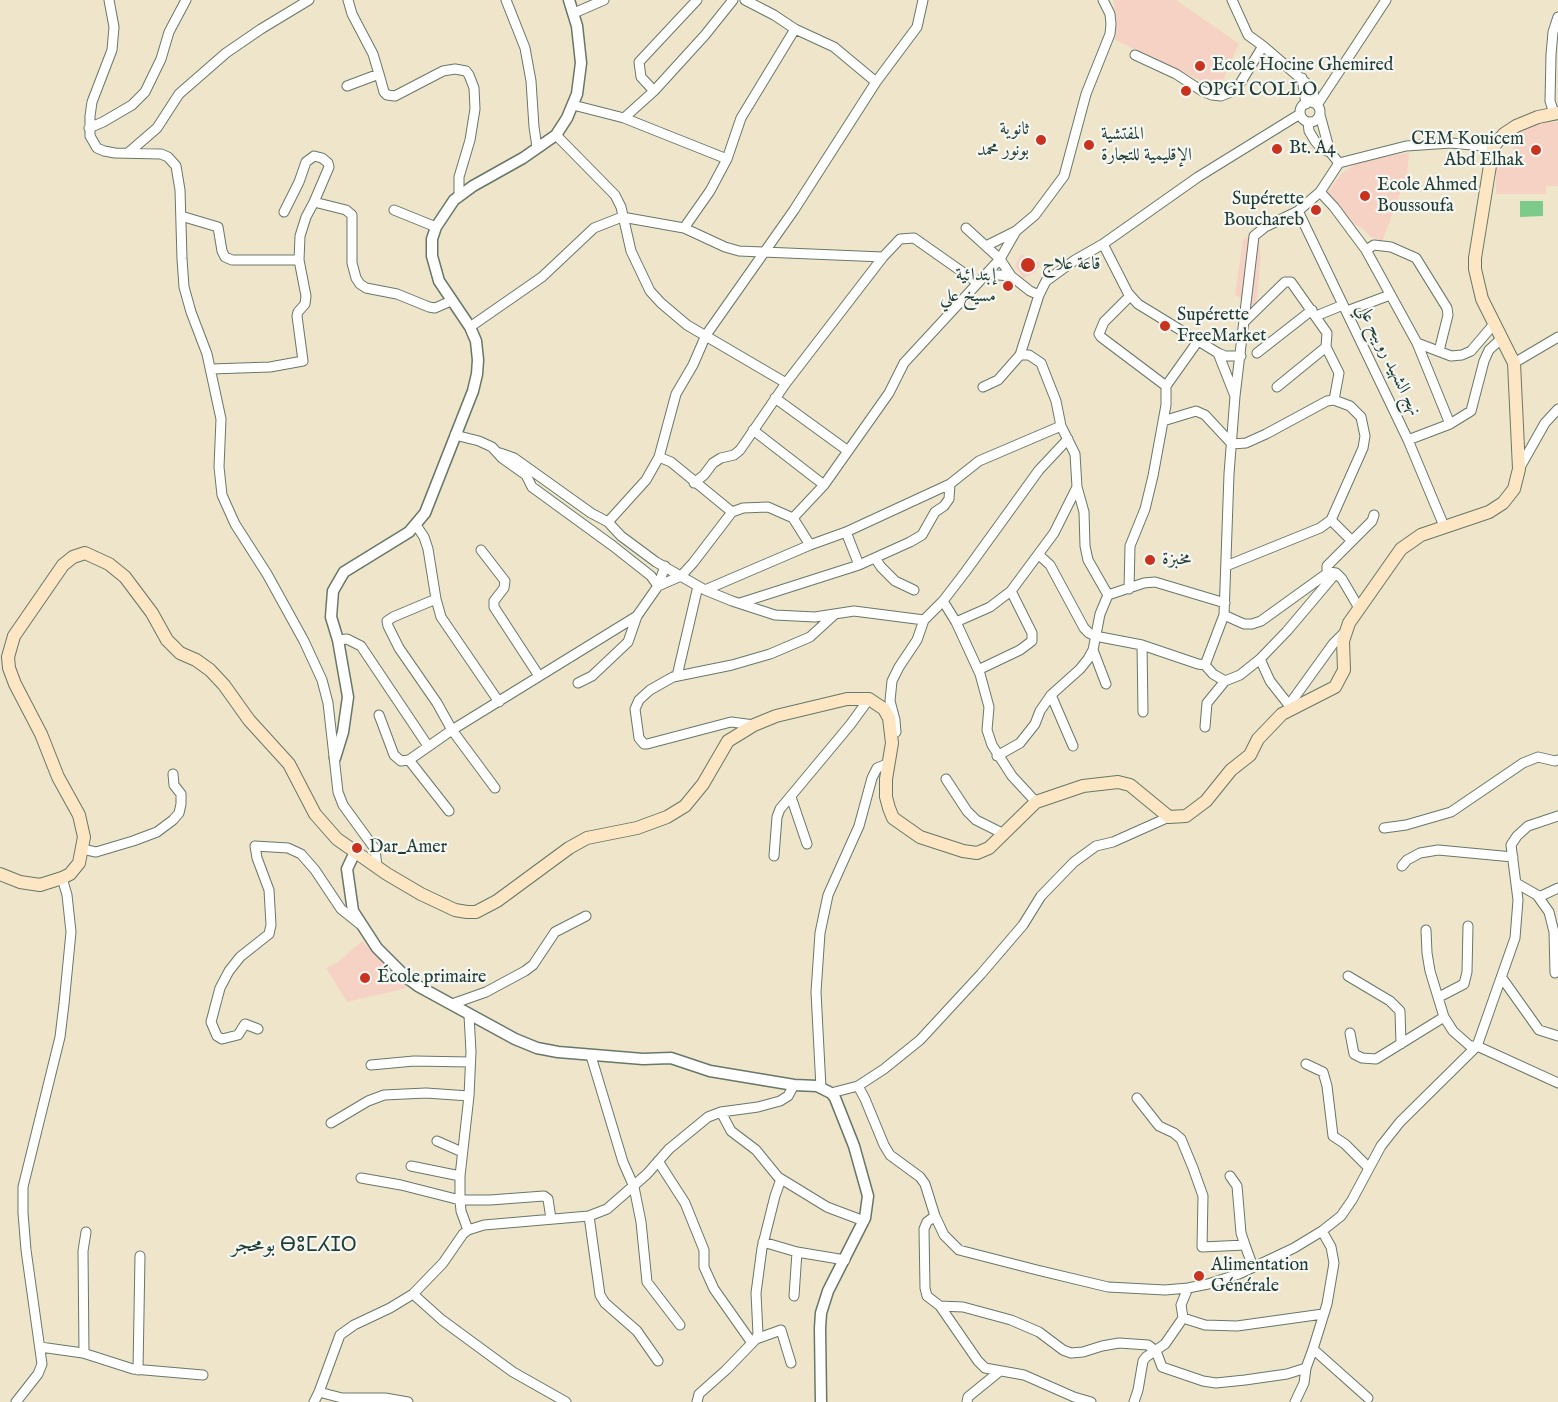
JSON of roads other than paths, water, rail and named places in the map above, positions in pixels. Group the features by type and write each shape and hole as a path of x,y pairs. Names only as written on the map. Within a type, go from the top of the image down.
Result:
{"main road":[{"path":"0,874 20,882 40,885 62,878 79,863 84,837 79,815 58,777 42,734 15,684 8,657 12,642 24,620 63,565 73,557 85,553 103,561 125,577 152,614 167,640 180,653 210,670 224,685 249,720 289,764 308,802 337,839 421,894 456,910 467,912 484,909 587,838 653,823 685,806 703,784 728,741 754,725 776,716 834,701 869,699 884,709 888,718 892,743 887,764 886,797 889,808 893,818 920,837 963,851 977,853 989,848 1036,802 1083,786 1118,782 1130,785 1169,817 1186,816 1206,801 1231,770 1250,755 1258,739 1282,714 1291,707 1335,687 1344,670 1345,633 1359,608 1401,549 1421,535 1489,512 1503,503 1514,489 1519,469 1514,363 1482,299 1475,269 1492,147 1504,134 1516,126 1556,113"}],"street":[{"path":"109,0 114,27 112,50 92,102 89,128 93,144 97,148 115,153 161,154 168,157 176,166 179,178 184,287 190,312 211,369 221,419 219,467 222,495 235,524 267,574 304,641 322,680 328,703 336,778 343,805 375,849 377,867"},
{"path":"89,128 132,105 145,92 161,59 169,32 186,0"},
{"path":"128,153 157,128 179,94 226,53 261,28 309,0"},
{"path":"348,0 373,54 384,92 390,96 403,92 443,71 461,70 470,75 474,88 475,109 470,140 459,177 459,196"},
{"path":"506,0 525,48 531,81 537,147"},
{"path":"335,758 343,732 348,697 338,640 331,616 333,591 344,572 409,532 425,513 473,391 477,374 478,350 470,327 439,281 432,256 432,239 436,227 454,200 555,135 573,105 582,63 574,13 569,0"},
{"path":"574,13 604,0"},
{"path":"654,91 641,77 639,62 697,0"},
{"path":"624,118 654,91 734,0"},
{"path":"745,0 795,29 834,47 876,82"},
{"path":"608,522 646,480 659,457 676,394 693,365 706,335 765,251 876,82 917,27 923,0"},
{"path":"793,518 824,485 889,393 904,363 1000,258 1017,231 1046,202 1064,176 1086,94 1110,34 1112,24 1110,14 1103,0"},
{"path":"1232,0 1248,35 1313,89 1312,104"},
{"path":"983,387 998,380 1020,355 1039,295 1046,281 1198,177 1300,114 1302,106 1312,104 1386,0"},
{"path":"1556,113 1550,101 1553,32 1558,17"},
{"path":"684,228 710,191 727,159 741,118 795,29"},
{"path":"1135,55 1176,74 1202,91 1221,96 1236,90 1263,46"},
{"path":"347,86 379,74"},
{"path":"1312,104 1320,111 1330,152 1339,163"},
{"path":"573,105 624,118 727,159"},
{"path":"1300,114 1308,122 1309,131 1315,141 1322,149 1330,152"},
{"path":"1308,122 1315,122 1320,115"},
{"path":"555,135 615,195 621,207 631,251 650,291 687,324 786,383"},
{"path":"1205,665 1224,615 1227,495 1235,396 1254,236 1264,227 1298,211 1320,192 1339,163 1406,146 1451,143 1492,147"},
{"path":"211,369 270,367 303,361 297,316 305,304 306,296 299,260 300,236 306,217 329,167 326,160 314,156 306,162 284,212"},
{"path":"1320,192 1366,250 1417,343 1450,424"},
{"path":"314,202 346,210 352,215 352,263 360,284 366,288 397,294 429,308 435,308 451,301"},
{"path":"394,210 436,227"},
{"name":"نهج الشهيد رويبح علي","path":"1298,211 1408,440 1444,526"},
{"path":"181,216 218,226 222,251 232,260 299,260"},
{"path":"470,327 542,277 594,228 622,217 684,228 725,248 739,251 883,256"},
{"path":"966,228 1000,258 1011,276 1039,295"},
{"path":"986,246 1017,231"},
{"path":"694,483 704,475 712,463 734,455 883,256 900,239 914,238 978,283"},
{"path":"1103,244 1130,296 1138,304 1218,353 1225,356 1240,356"},
{"path":"1366,250 1374,245 1391,247 1416,258 1447,308 1448,315 1439,351"},
{"path":"986,274 1011,276"},
{"path":"1245,321 1285,282 1291,282 1327,333 1326,347 1339,373 1334,400"},
{"path":"1257,353 1314,313 1345,308 1390,295"},
{"path":"1130,296 1104,322 1099,334 1110,345 1166,386"},
{"path":"1417,343 1451,356 1462,355 1471,351 1494,324"},
{"path":"1514,363 1558,337"},
{"path":"1408,440 1450,424 1471,411 1484,361 1490,350 1502,338"},
{"path":"1130,589 1130,546 1145,508 1155,468 1163,422 1166,386 1198,340"},
{"path":"1277,387 1326,347"},
{"path":"1218,353 1235,396"},
{"path":"1020,355 1029,355 1041,363 1056,401 1061,426 1075,454 1077,488 1084,512 1085,546 1088,560 1108,596"},
{"path":"775,398 848,451"},
{"path":"1226,566 1308,533 1331,520 1355,469 1365,436 1361,417 1356,411 1334,400 1315,406 1278,428 1246,443 1232,444"},
{"path":"1519,469 1545,423 1558,409"},
{"path":"1163,422 1196,411 1205,415 1232,444"},
{"path":"702,588 846,532 950,484 979,461 1061,426"},
{"path":"753,430 824,485"},
{"path":"456,435 479,441 514,458 608,522 621,536 656,561 702,588 776,615 800,617 854,611 924,620"},
{"path":"892,743 896,727 890,701 892,681 917,640 924,620 943,601 1034,476 1068,438"},
{"path":"500,453 502,458 526,476 532,488 613,546 651,576 658,586"},
{"path":"659,457 671,462 732,512"},
{"path":"740,603 859,565 921,535 935,512 949,499 950,484"},
{"path":"956,622 990,607 1011,591 1054,533 1077,488"},
{"path":"658,586 681,576 732,512 743,507 768,507 793,518 810,545"},
{"path":"1359,608 1348,587 1327,566 1372,521 1374,515"},
{"path":"1331,520 1352,541"},
{"path":"416,525 428,549 436,599 446,625 498,702"},
{"path":"846,532 859,565"},
{"path":"613,546 621,536"},
{"path":"481,550 505,581 503,591 494,602 494,607 539,676"},
{"path":"1039,555 1050,565 1089,633 1142,645 1205,665 1213,674 1226,681"},
{"path":"875,558 895,581 914,590"},
{"path":"578,683 592,676 628,642 637,616 658,586 665,566"},
{"path":"1224,615 1244,624 1261,621 1333,572"},
{"path":"1205,727 1207,703 1226,681 1240,675 1260,659 1287,631 1333,572"},
{"path":"997,756 1020,743 1035,724 1040,711 1051,695 1080,669 1093,650 1100,614 1108,596 1144,583 1155,582 1225,603"},
{"path":"677,676 702,588"},
{"path":"978,670 1020,650 1032,641 1032,633 1011,591"},
{"path":"436,599 393,617 387,621 388,626 399,648 437,703 452,730 495,788"},
{"path":"943,601 956,622 978,670 989,707 987,730 997,756 1036,802"},
{"path":"754,725 730,722 644,744 638,732 634,709 639,700 650,690 677,676 732,665 770,654 810,637 834,615"},
{"path":"379,715 394,755 401,760 409,760 452,730 637,616"},
{"path":"1260,659 1270,681 1291,707 1333,644 1345,633"},
{"path":"338,640 347,639 361,646 428,746"},
{"path":"1142,645 1143,712"},
{"path":"1093,650 1106,684"},
{"path":"1051,695 1074,746"},
{"path":"774,856 778,813 869,699"},
{"path":"1384,828 1406,825 1451,812 1523,763 1538,757 1558,760"},
{"path":"409,760 449,811"},
{"path":"821,1402 819,1328 821,1313 828,1291 864,1221 867,1202 865,1182 854,1146 835,1098 826,1090 816,992 820,933 828,895 859,826 872,778 877,768 887,764"},
{"path":"82,849 96,852 133,842 157,832 173,820 182,804 181,795 174,785 173,774"},
{"path":"946,779 958,800 972,816 1004,834"},
{"path":"791,797 807,844"},
{"path":"858,1086 890,1155 920,1177 944,1235 959,1250 1108,1287 1165,1290 1208,1284 1239,1274 1294,1248 1341,1216 1357,1192 1368,1167 1381,1146 1400,1122 1477,1046 1515,938 1518,920 1511,845 1521,831 1534,823 1558,816"},
{"path":"355,852 347,869 353,911 377,948 407,978 515,1039 537,1048 591,1056 671,1058 710,1071 826,1090 858,1086 884,1069 920,1040 981,974 1023,925 1041,896 1074,862 1095,846 1113,842 1169,817"},
{"path":"258,1029 245,1024 238,1035 222,1039 217,1036 211,1022 220,988 229,971 240,957 269,934 271,925 268,890 255,846 288,848 301,855 315,870 341,909 361,926"},
{"path":"1402,866 1407,860 1420,853 1438,850 1513,857"},
{"path":"16,1402 38,1374 42,1364 26,1250 23,1187 60,1037 71,932 68,903 62,878"},
{"path":"1516,883 1530,890 1545,903 1552,922 1555,973"},
{"path":"1539,897 1558,888"},
{"path":"452,1004 486,992 525,971 533,965 555,932 586,916"},
{"path":"1438,997 1460,988 1466,980 1468,926"},
{"path":"1426,930 1426,953 1447,1025 1470,1046 1477,1046 1558,1083"},
{"path":"1348,976 1390,1001 1400,1011 1401,1044"},
{"path":"1502,978 1539,1030 1558,1036"},
{"path":"468,1230 461,1211 460,1176 469,1096 469,1015"},
{"path":"1350,1033 1354,1054 1362,1058 1376,1059 1444,1017"},
{"path":"591,1056 623,1162 634,1186 641,1222 647,1282 680,1325"},
{"path":"371,1065 414,1061 470,1062"},
{"path":"1306,1064 1323,1072 1333,1136 1346,1144 1368,1167"},
{"path":"314,1402 340,1335 413,1293 444,1263 468,1230 484,1225 589,1216 607,1209 692,1129 708,1117 721,1112 770,1104 788,1096 794,1085"},
{"path":"331,1123 368,1101 384,1095 426,1093 469,1096"},
{"path":"1137,1098 1159,1126 1178,1135 1185,1149 1203,1196 1202,1247 1245,1245"},
{"path":"721,1112 731,1131 756,1150 781,1179 827,1207 864,1221"},
{"path":"437,1141 462,1152"},
{"path":"658,1161 685,1203 704,1250 704,1267 714,1290 754,1341"},
{"path":"411,1166 460,1176"},
{"path":"1230,1176 1237,1186 1240,1233 1253,1267"},
{"path":"361,1178 401,1185 460,1200 544,1196 548,1199 551,1219"},
{"path":"697,1402 699,1394 705,1387 726,1370 758,1334 756,1293 763,1242 781,1179"},
{"path":"589,1216 600,1295 605,1303 638,1331 658,1361"},
{"path":"935,1216 927,1222 924,1229 925,1288 930,1299 940,1306 978,1360 985,1368 1024,1375 1071,1400 1091,1402"},
{"path":"1295,1402 1304,1383 1306,1368 1330,1288 1334,1263 1331,1247 1322,1231"},
{"path":"84,1353 82,1251 86,1232"},
{"path":"763,1242 797,1252 845,1260"},
{"path":"794,1296 797,1252"},
{"path":"138,1370 140,1256"},
{"path":"1134,1402 1143,1361 1146,1356 1156,1352 1173,1335 1183,1318 1181,1305 1188,1287"},
{"path":"413,1293 442,1320 513,1372 566,1402"},
{"path":"940,1306 963,1307 1011,1320 1039,1332 1071,1353 1119,1343 1148,1345 1156,1352 1160,1365 1166,1369 1203,1381 1216,1383 1287,1374 1306,1368"},
{"path":"1183,1318 1205,1325 1222,1327 1323,1314"},
{"path":"754,1341 781,1330 791,1363"},
{"path":"40,1347 84,1353 138,1370 203,1375"},
{"path":"1313,1350 1368,1398"},
{"path":"967,1402 968,1397 1000,1371"},
{"path":"319,1392 342,1398 385,1398 408,1402"}],"place":[{"name":"Ecole Hocine Ghemired","path":"1200,66"},
{"name":"OPGI COLLO","path":"1186,91"},
{"name":"ثانوية بونور محمد","path":"1041,140"},
{"name":"المفتشية الإقليمية للتجارة","path":"1089,145"},
{"name":"Bt. A4","path":"1277,149"},
{"name":"CEM Kouicem Abd Elhak","path":"1536,150"},
{"name":"Ecole Ahmed Boussoufa","path":"1365,196"},
{"name":"Supérette Bouchareb","path":"1316,210"},
{"name":"قاعة علاج","path":"1028,265"},
{"name":"إبتدائية مسيخ علي","path":"1008,286"},
{"name":"Supérette FreeMarket","path":"1165,326"},
{"name":"مخبزة","path":"1150,560"},
{"name":"Dar_Amer","path":"357,848"},
{"name":"École primaire","path":"365,978"},
{"name":"Alimentation Générale","path":"1199,1276"}],"district":[{"name":"بومحجر ⴱⵓⵎⵃⵊⵔ","path":"294,1247"}]}
